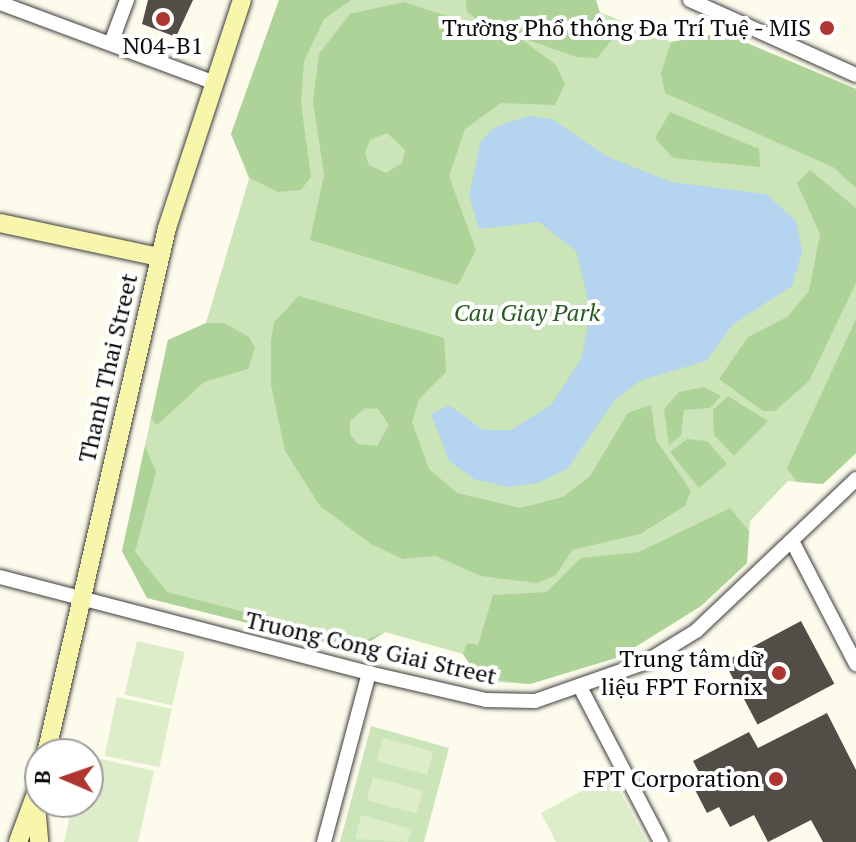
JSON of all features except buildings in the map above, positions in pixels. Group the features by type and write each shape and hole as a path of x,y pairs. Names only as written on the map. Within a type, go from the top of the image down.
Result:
{"street":[{"path":"111,43 127,0"},
{"name":"Thanh Thai Street","path":"49,738 159,257 212,82 242,0"},
{"path":"690,0 716,5 856,75"},
{"path":"0,3 212,82"},
{"path":"0,223 159,257"},
{"name":"Truong Cong Giai Street","path":"0,577 369,673 506,702 580,687 644,663 696,631 856,479"},
{"path":"792,541 856,664"},
{"path":"324,842 369,673"},
{"path":"580,687 661,842"},
{"path":"18,842 30,818"},
{"path":"37,818 39,842"}],"green space":[{"name":"Cau Giay Park","path":"279,0 596,0 600,12 671,42 723,33 856,89 856,453 823,484 788,481 750,521 747,563 701,606 619,657 530,684 495,682 479,678 463,654 385,632 357,650 147,598 122,551 168,340 206,323 249,179 231,134"},
{"path":"279,0 351,0 324,19 304,61 301,103 311,177 301,190 278,192 250,178 231,134"},
{"path":"466,0 596,0 602,21 620,30 597,58 577,57 487,26 467,12"},
{"path":"404,2 524,41 556,65 565,84 555,105 501,103 465,129 449,176 476,250 458,285 310,240 324,175 313,102 319,54 350,14","holes":["387,133 405,150 402,163 386,173 369,165 365,153 370,140"]},
{"path":"723,33 856,89 856,188 833,167 665,93 661,73 671,42"},
{"path":"670,112 759,149 760,167 673,158 655,138"},
{"path":"810,170 856,208 856,283 809,381 775,411 763,411 719,379 748,337 787,317 809,291 820,234 797,183"},
{"path":"299,296 444,338 446,372 419,399 412,422 429,469 457,493 520,508 563,497 590,476 628,413 651,405 656,440 691,491 685,506 640,534 572,550 556,575 537,583 481,576 436,556 403,559 371,544 320,506 285,451 271,385 274,322","holes":["365,408 378,409 389,425 377,446 358,444 350,434 350,421"]},
{"path":"856,319 856,453 823,484 797,482 787,468"},
{"path":"206,323 224,323 249,337 255,348 248,369 204,382 157,425 151,419 168,340"},
{"path":"704,387 721,396 710,408 684,410 681,435 669,445 664,409 679,392"},
{"path":"728,396 768,421 734,456 714,435 713,410"},
{"path":"687,439 707,441 727,464 699,488 670,452"},
{"path":"145,446 156,472 135,552 167,592 361,642 385,632 357,650 147,598 122,551"},
{"path":"730,508 749,531 747,563 701,606 619,657 530,684 479,678 463,654 467,643 478,645 493,595 547,592 581,558 639,552"},
{"path":"137,641 185,652 172,706 125,695"},
{"path":"117,697 172,709 159,767 105,756"},
{"path":"371,726 449,748 424,842 340,842"},
{"path":"383,738 433,751 427,775 377,761"},
{"path":"104,760 154,771 138,842 64,842 69,818 104,818"},
{"path":"611,775 647,842 556,842 541,813"},
{"path":"373,777 423,790 417,814 367,800"},
{"path":"361,815 412,829 408,842 355,839"}],"water":[{"path":"528,116 552,119 606,156 671,182 766,194 796,221 802,252 792,286 733,324 706,361 639,381 614,401 567,469 538,483 508,487 474,479 449,461 431,414 449,405 483,430 511,430 551,405 581,359 591,312 576,251 539,222 479,229 469,196 480,143 494,127"}],"place":[{"name":"N04-B1","path":"163,19"},
{"name":"Trường Phổ thông Đa Trí Tuệ - MIS","path":"827,28"},
{"name":"Trung tâm dữ liệu FPT Fornix","path":"779,673"},
{"name":"FPT Corporation","path":"776,779"}]}
